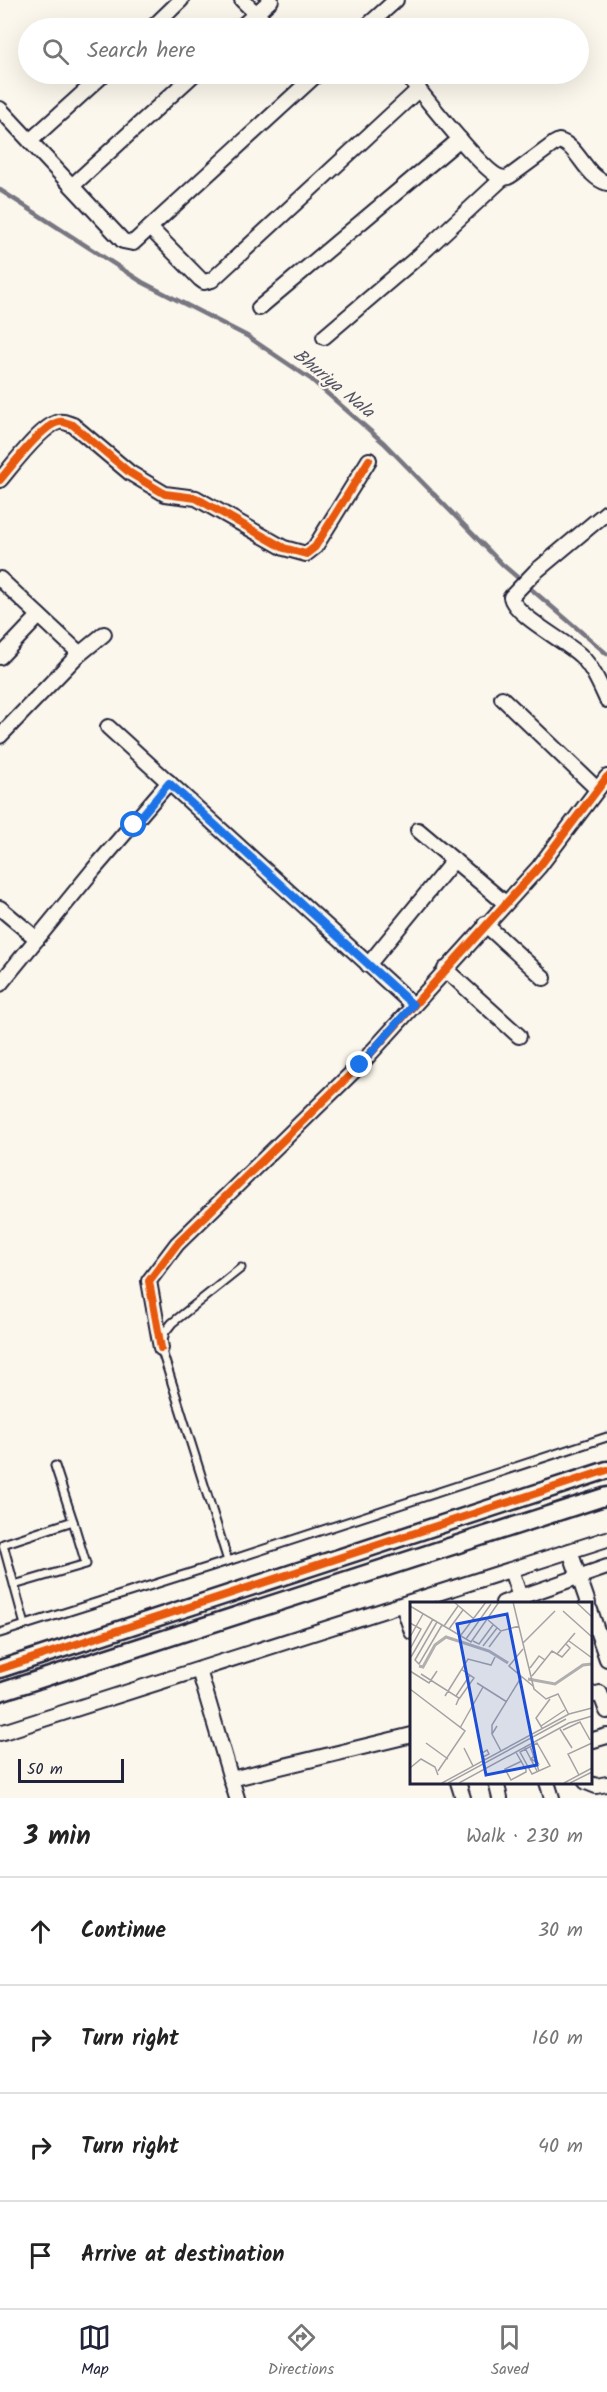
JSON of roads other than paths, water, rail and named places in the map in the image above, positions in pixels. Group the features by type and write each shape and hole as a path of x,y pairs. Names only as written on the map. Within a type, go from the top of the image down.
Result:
{"street":[{"path":"163,18 181,0"},
{"path":"242,0 261,18"},
{"path":"251,18 271,0"},
{"path":"377,18 396,0"},
{"path":"30,141 93,84"},
{"path":"72,186 183,84"},
{"path":"0,109 123,241 133,243 306,84"},
{"path":"415,84 460,139 489,170 502,178"},
{"path":"150,228 200,279 204,282 212,280 419,89"},
{"path":"259,308 460,139"},
{"path":"324,337 420,255 502,178 513,174 555,143 560,141 568,146 590,173 600,181 607,183"},
{"path":"0,480 43,432 59,422 65,422 73,425 130,473 165,494 196,498 284,548 306,554 315,547 369,460"},
{"path":"607,512 535,572 513,594 513,603 522,612 583,658 593,671 607,700"},
{"path":"2,585 76,650 76,657"},
{"path":"0,657 39,616"},
{"path":"0,736 76,657 104,634"},
{"path":"502,698 597,789"},
{"path":"108,727 413,1005"},
{"path":"161,1348 149,1281 177,1244 360,1065 557,845 607,777"},
{"path":"0,984 169,783"},
{"path":"418,830 505,903"},
{"path":"368,965 454,860"},
{"path":"0,908 37,939"},
{"path":"485,924 544,978"},
{"path":"446,969 519,1036"},
{"path":"0,1669 607,1470"},
{"path":"0,1692 607,1496"},
{"path":"412,1602 607,1539"},
{"path":"570,1551 588,1602"},
{"path":"511,1570 522,1601 578,1576 607,1568"},
{"path":"0,1733 410,1603"},
{"path":"403,1605 410,1626"},
{"path":"592,1613 607,1659"},
{"path":"199,1670 237,1798"},
{"path":"592,1696 600,1693 607,1711"},
{"path":"231,1779 410,1735"},
{"path":"592,1741 607,1736"},
{"path":"458,1783 463,1798"},
{"path":"495,1783 500,1798"},
{"path":"547,1783 552,1798"},
{"path":"588,1783 596,1786 607,1784"}],"lane":[{"path":"228,1561 161,1348 165,1332 172,1323 241,1268"},
{"path":"0,1633 607,1437"},
{"path":"14,1585 86,1564 55,1466"},
{"path":"25,1625 3,1544 73,1521"}],"waterway":[{"name":"Bhuriya Nala","path":"0,190 142,282 247,336 312,380 384,443 503,565 607,654"}]}
